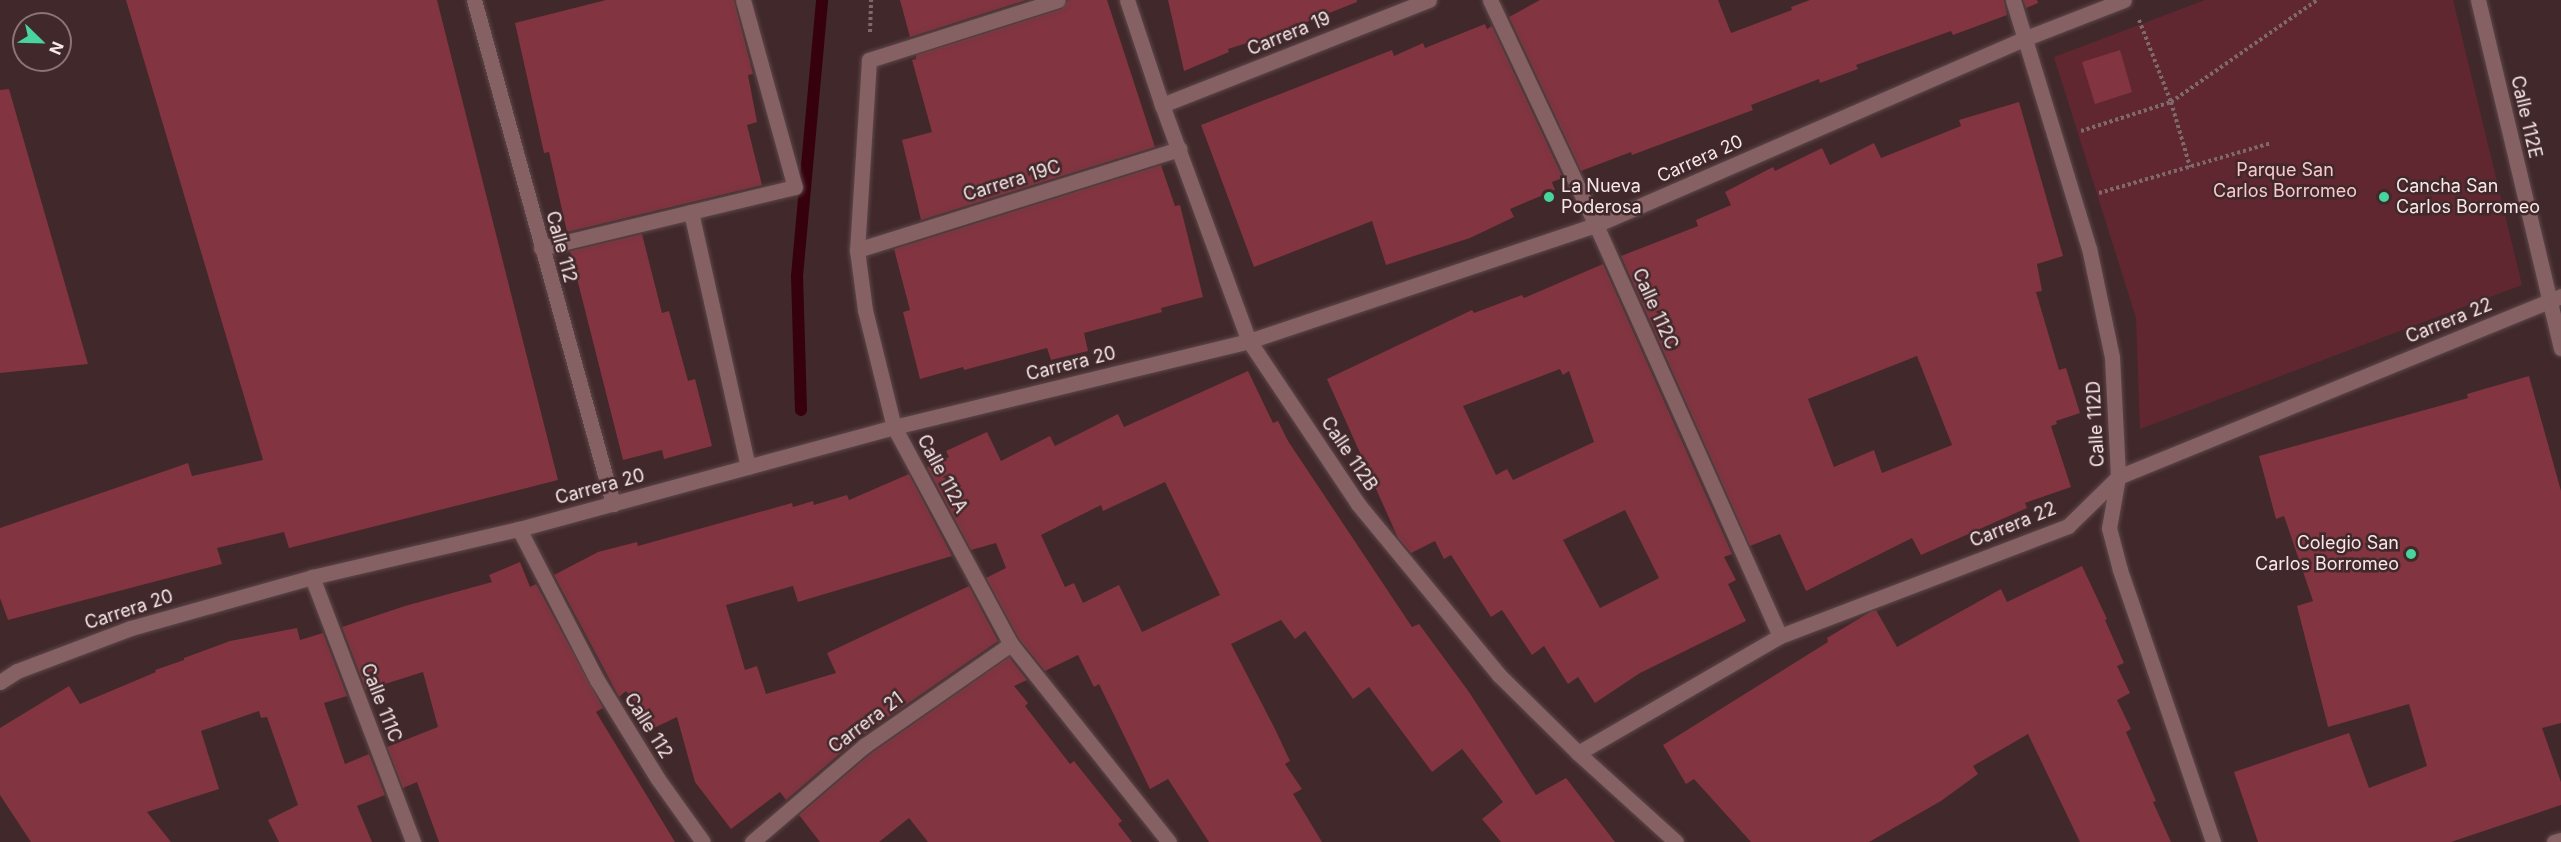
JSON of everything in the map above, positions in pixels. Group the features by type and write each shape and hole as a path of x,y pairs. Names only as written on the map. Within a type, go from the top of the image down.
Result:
{"street":[{"name":"Calle 112","path":"474,0 613,504"},
{"path":"541,248 795,187 743,0"},
{"name":"Calle 112A","path":"1058,0 869,60 856,250 865,310 894,427 1011,644 1169,842"},
{"name":"Calle 112B","path":"1127,0 1162,105 1180,148 1250,341 1358,504 1499,675 1578,753 1676,842"},
{"name":"Carrera 19","path":"1162,105 1430,0"},
{"name":"Calle 112C","path":"1490,0 1596,225 1779,636"},
{"name":"Calle 112D","path":"2013,0 2089,248 2112,357 2118,477 2109,528 2120,570 2213,842"},
{"name":"Calle 112E","path":"2478,0 2555,299 2561,348"},
{"name":"Carrera 20","path":"0,682 17,671 131,628 312,578 519,529 894,427 1250,341 1596,225 2026,38 2130,5"},
{"name":"Carrera 19C","path":"856,250 1180,148"},
{"path":"691,212 748,467"},
{"name":"Carrera 22","path":"1578,753 1779,636 2068,526 2118,477 2555,299"},
{"name":"Calle 112","path":"519,529 597,680 658,779 703,842"},
{"name":"Calle 111C","path":"312,578 413,842"},
{"name":"Carrera 21","path":"752,842 864,746 1011,644"},
{"path":"2554,842 2561,840"}],"path":[{"path":"2057,141 2170,102 2317,0"},
{"path":"2130,5 2170,102 2190,167"},
{"path":"2075,201 2271,143"}],"green space":[{"name":"Parque San Carlos Borromeo","path":"2205,0 2453,0 2522,285 2140,429 2136,318 2054,57"}],"building":[{"path":"126,0 437,0 558,480 289,548 284,532 217,548 222,564 8,620 0,598 0,528 188,463 192,476 263,460"},
{"path":"606,0 734,0 753,74 748,75 757,122 747,125 762,185 567,232 549,152 544,153 515,23"},
{"path":"900,0 1026,0 910,37"},
{"path":"1068,0 1107,0 1155,147 921,220 902,140 932,132 912,60 916,59 916,55 1061,9"},
{"path":"1168,0 1357,0 1357,2 1281,32 1228,49 1229,52 1184,71"},
{"path":"1540,0 1718,0 1731,33 1792,10 1791,7 1810,0 2004,0 2007,15 1953,35 1951,31 1856,65 1858,69 1820,83 1819,79 1751,105 1753,110 1632,155 1631,152 1581,171 1509,17"},
{"path":"2023,0 2037,0 2038,3 2026,8"},
{"path":"1485,24 1487,29 1492,26 1563,178 1552,182 1555,190 1510,209 1514,217 1470,238 1386,265 1372,221 1254,267 1201,125 1392,50 1394,56 1423,43 1425,48"},
{"path":"2120,50 2132,92 2095,104 2082,62"},
{"path":"9,89 88,364 0,373 0,90"},
{"path":"2019,102 2063,256 2037,264 2042,291 2036,292 2059,370 2066,368 2080,413 2056,421 2057,424 2051,426 2071,487 2025,503 2027,508 1921,555 1912,538 1806,591 1780,534 1750,546 1621,256 1698,226 1696,220 1731,205 1725,192 1773,167 1775,171 1822,148 1830,165 1874,143 1881,158 1961,126 1959,120","holes":["1917,356 1952,445 1882,473 1874,450 1834,467 1808,399"]},
{"path":"1161,165 1175,206 1180,205 1203,297 1161,308 1162,312 1084,333 1088,351 1051,360 1047,348 920,379 903,312 910,310 894,249"},
{"path":"642,234 662,313 669,311 688,381 695,379 712,446 664,459 662,450 623,460 570,251"},
{"path":"1603,264 1732,554 1724,557 1736,580 1728,584 1746,621 1640,673 1595,703 1578,677 1568,684 1544,646 1532,655 1502,610 1491,617 1451,555 1444,559 1435,541 1411,553 1398,538 1327,379 1472,310 1474,313 1522,295 1524,298","holes":["1560,369 1563,375 1569,371 1594,442 1513,480 1507,469 1496,475 1463,406","1625,510 1659,578 1600,608 1563,540"]},
{"path":"1248,371 1273,423 1278,421 1288,441 1412,627 1419,624 1469,692 1536,795 1566,778 1615,842 1501,842 1482,819 1503,802 1462,749 1432,772 1369,687 1353,699 1305,631 1295,639 1281,620 1231,644 1290,761 1285,764 1302,789 1293,794 1322,842 1209,842 1168,779 1150,789 1099,684 1094,687 1078,655 1045,671 1019,639 986,578 1006,568 996,543 971,550 927,467 949,457 946,451 987,432 1001,461 1050,436 1055,446 1118,414 1124,427","holes":["1165,482 1220,595 1142,632 1119,585 1083,603 1074,583 1065,587 1041,535 1101,505 1103,511"]},
{"name":"Colegio San Carlos Borromeo","path":"2529,376 2561,491 2561,723 2542,728 2561,782 2561,805 2451,842 2258,842 2234,772 2349,733 2369,788 2427,766 2409,704 2328,727 2297,606 2313,601 2284,516 2276,519 2259,456 2468,398 2467,394"},
{"path":"909,474 952,556 798,602 793,586 726,605 745,670 757,666 766,694 836,673 827,653 969,586 998,641 858,738 786,800 780,792 731,829 695,782 677,717 654,728 626,691 619,697 554,575 598,552 637,542 638,546 792,503 793,507 813,501 814,505 847,495 849,500"},
{"path":"520,562 530,587 536,584 603,708 596,712 675,842 439,842 417,782 403,788 387,747 438,727 423,672 366,690 342,627 405,606 492,582 489,575"},
{"path":"2082,566 2107,619 2105,620 2124,663 2117,666 2130,693 2117,700 2131,729 2126,732 2171,842 2080,842 2028,734 1973,766 1978,774 1941,801 1869,842 1751,842 1694,779 1686,784 1663,745 1828,642 1827,638 1870,612 1876,610 1897,647 2001,589 2007,602"},
{"path":"297,628 300,640 323,633 347,696 324,703 345,764 369,754 385,795 357,806 372,842 279,842 268,820 298,805 267,717 261,718 259,711 201,731 219,789 147,812 171,842 31,842 0,795 0,728 69,686 80,704 156,672 155,670 230,641"},
{"path":"1009,657 1027,680 1014,686 1028,703 1025,706 1070,764 1074,761 1122,821 1118,824 1132,842 928,842 909,818 879,842 820,842 799,815 870,754"}],"waterway":[{"path":"801,410 797,276 822,0"}],"place":[{"name":"La Nueva Poderosa","path":"1549,197"},
{"name":"Cancha San Carlos Borromeo","path":"2384,197"},
{"name":"Colegio San Carlos Borromeo","path":"2411,554"}]}
